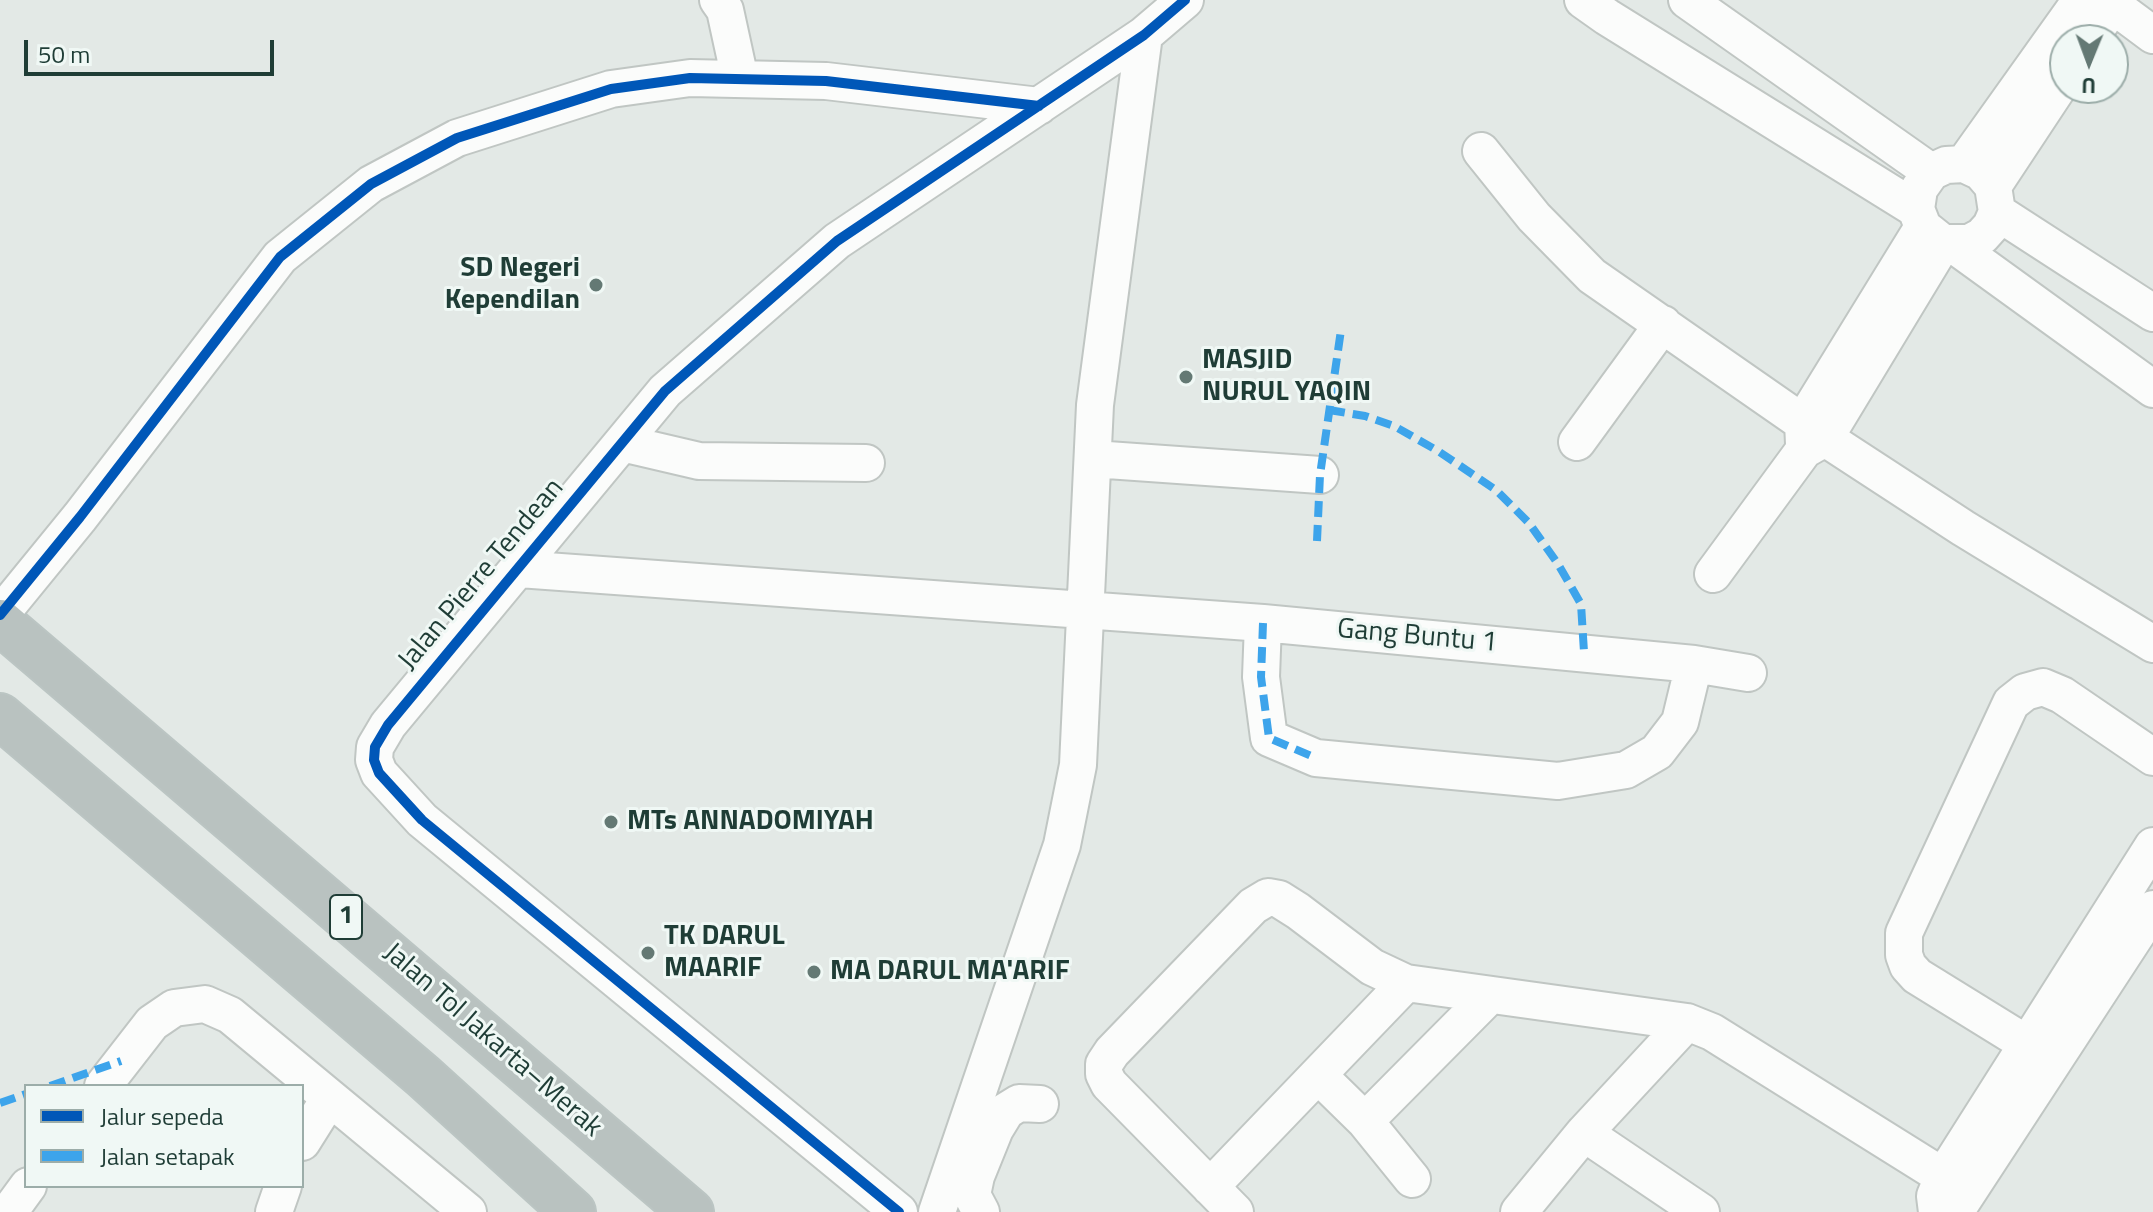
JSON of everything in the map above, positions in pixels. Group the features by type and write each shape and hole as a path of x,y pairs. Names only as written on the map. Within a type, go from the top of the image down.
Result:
{"highway":[{"name":"Jalan Tol Jakarta–Merak","path":"0,622 691,1212"},
{"path":"0,716 423,1076 573,1212"}],"street":[{"path":"718,0 725,10 740,79"},
{"name":"Jalan Pierre Tendean","path":"899,1212 422,820 379,773 374,760 375,747 379,736 665,391 837,241 1144,35 1185,0"},
{"path":"1583,0 1934,231 2153,389"},
{"path":"1687,0 1948,168 1981,172 1995,199 2153,313"},
{"path":"1934,231 1919,189 1948,168 2104,1"},
{"path":"2104,1 2153,35"},
{"path":"2095,24 2104,1"},
{"path":"937,1212 1062,845 1078,765 1095,405 1144,35"},
{"path":"0,615 80,517 280,257 371,184 457,138 611,89 690,78 826,81 1039,106"},
{"path":"1934,231 1969,243 1982,236 1991,226 1995,199 2050,104"},
{"path":"1481,151 1534,217 1592,276 1663,324 1810,436 2153,644"},
{"path":"1713,574 1810,436 1934,231"},
{"path":"1577,442 1663,324"},
{"path":"622,443 699,461 866,463"},
{"path":"1093,459 1320,475"},
{"name":"Gang Buntu 1","path":"519,569 1086,608 1694,664 1748,673"},
{"path":"1263,623 1261,677 1269,738 1316,758 1558,781 1626,770 1657,752 1680,722 1694,664"},
{"path":"2027,1044 1917,976 1904,955 1904,933 2011,703 2025,692 2043,687 2062,695 2153,757"},
{"path":"1949,1198 2027,1044 2153,846"},
{"path":"1235,1212 1109,1084 1104,1074 1104,1064 1112,1052 1253,906 1268,897 1279,899 1372,967 1406,983 1687,1022 1712,1032 1949,1198"},
{"path":"1949,1198 2153,909"},
{"path":"1210,1187 1406,983"},
{"path":"1365,1121 1490,995"},
{"path":"105,1084 152,1023 174,1008 205,1004 230,1015 468,1212"},
{"path":"1519,1212 1584,1133 1687,1022"},
{"path":"1318,1075 1365,1121 1412,1179"},
{"path":"304,1139 329,1099"},
{"path":"981,1212 972,1195 976,1176 995,1129 1006,1111 1019,1103 1040,1104"},
{"path":"1584,1133 1701,1212"},
{"path":"9,1212 27,1188"},
{"path":"274,1212 282,1188"}],"marked path":[{"path":"1317,541 1320,475 1341,330"},
{"path":"1329,410 1365,416 1394,426 1496,490 1529,523 1581,604 1584,652"},
{"path":"1263,623 1261,677 1269,738 1316,758"},
{"path":"56,1084 121,1061"},
{"path":"0,1103 24,1095"}],"cycle path":[{"path":"899,1212 422,820 379,773 374,760 375,747 388,725 665,391 837,241 1144,35 1185,0"},
{"path":"0,615 80,517 280,257 371,184 457,138 611,89 690,78 826,81 1039,106"}],"place":[{"name":"SD Negeri Kependilan","path":"596,285"},
{"name":"MASJID NURUL YAQIN","path":"1186,377"},
{"name":"MTs ANNADOMIYAH","path":"611,822"},
{"name":"TK DARUL MAARIF","path":"648,953"},
{"name":"MA DARUL MA'ARIF","path":"814,972"}]}
